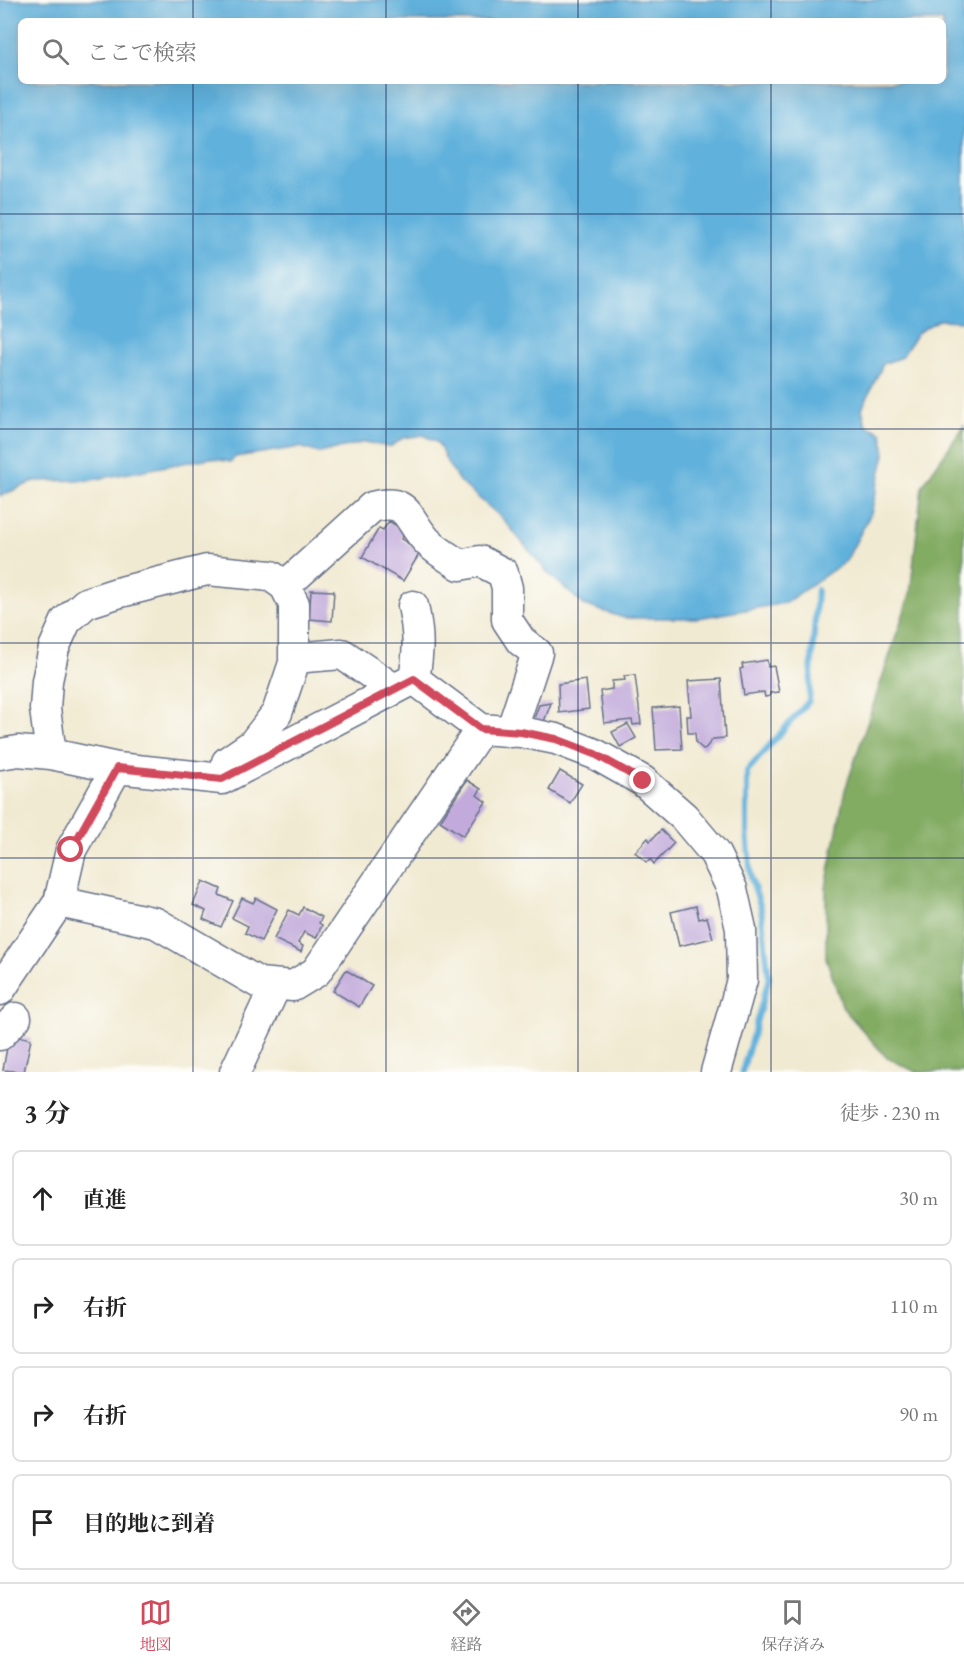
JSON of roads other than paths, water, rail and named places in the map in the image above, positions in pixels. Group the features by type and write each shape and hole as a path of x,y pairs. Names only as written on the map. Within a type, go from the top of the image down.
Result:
{"street":[{"path":"285,586 372,507 386,503 396,504 407,512 426,540 460,565 480,561 503,573 507,588 507,621 521,640 537,653 518,732"},
{"path":"51,754 45,709 47,681 54,648 66,621 86,603 207,570 271,576 285,586 294,604 294,663 277,713 271,721 253,744 205,777"},
{"path":"0,754 18,751 51,754 117,768 222,779 404,684 419,651 418,629 413,606"},
{"path":"294,658 342,654 404,684 481,729 518,732 556,739 595,754 643,781 684,817 715,854 732,889 741,929 742,980 716,1072"},
{"path":"518,732 551,655"},
{"path":"59,902 156,922 259,983 293,987 316,972 481,729"},
{"path":"0,990 59,902 71,850 117,768"},
{"path":"235,1072 276,985"}],"water":[{"path":"0,0 964,0 964,321 938,320 917,333 902,357 883,364 862,409 866,425 882,433 885,454 871,513 846,561 785,603 698,618 624,618 584,605 548,573 502,518 459,481 438,443 424,435 403,438 390,447 365,442 319,453 300,447 235,457 230,462 210,458 91,480 35,481 0,496"}],"waterway":[{"path":"742,1072 769,978 761,908 751,878 747,832 747,771 809,701 817,590"}]}
